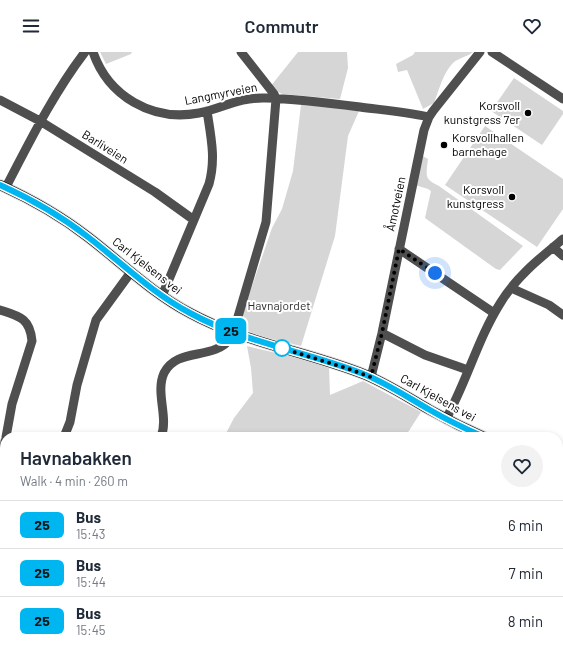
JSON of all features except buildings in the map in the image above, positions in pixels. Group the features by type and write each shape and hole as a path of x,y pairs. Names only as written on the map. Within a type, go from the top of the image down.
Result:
{"main road":[{"name":"Carl Kjelsens vei","path":"3,186 40,205 73,226 162,296 200,318 234,332 371,377 474,432"}],"street":[{"path":"3,186 40,121 72,69 85,52"},
{"name":"Langmyrveien","path":"93,52 100,69 111,84 124,96 141,107 170,114 190,114 207,111 249,98 329,103 414,113 429,117"},
{"path":"162,432 162,382 166,371 170,364 177,360 184,357 214,351 230,340 234,332 266,222 276,99 274,94 242,52"},
{"name":"Åmotveien","path":"371,377 382,333 421,142 429,117 480,52"},
{"path":"492,52 563,99"},
{"name":"Barliveien","path":"0,100 40,121 155,192 194,220"},
{"path":"162,296 209,184 213,164 207,111"},
{"path":"446,418 494,313 511,288 531,265 563,239"},
{"path":"552,247 563,256"},
{"path":"399,249 494,313"},
{"path":"66,432 70,422 77,385 96,320 130,272"},
{"path":"511,288 549,305 563,315"},
{"path":"0,310 16,315 25,320 31,330 32,341 12,404 7,432"},
{"path":"382,333 425,355 468,370"}],"green space":[{"path":"100,52 132,52 131,54 106,64"},
{"path":"298,52 347,52 348,68 340,99 282,94 270,87"},
{"path":"415,52 473,52 453,63 444,77 434,103 423,109 407,70 398,72 396,64 413,55"},
{"name":"Korsvoll kunstgress 7er","path":"514,78 563,111 563,114 542,145 491,111"},
{"name":"Havnajordet","path":"301,105 338,107 359,111 348,136 335,236 301,346 256,335 245,329 240,321 272,228 282,209 293,171"},
{"name":"Korsvoll kunstgress","path":"485,126 563,179 563,209 537,247 445,185"},
{"path":"421,155 428,159 428,179 523,246 500,270 496,269 425,218 431,191 415,185"},
{"path":"247,346 329,367 330,395 363,381 421,412 408,432 227,432 234,418 253,393"}],"bus line":[{"name":"25","path":"0,185 57,215 101,248 152,290 190,313 244,336 335,364 371,377 473,432"}],"place":[{"name":"Korsvoll kunstgress 7er","path":"528,113"},
{"name":"Korsvollhallen barnehage","path":"444,145"},
{"name":"Korsvoll kunstgress","path":"512,197"}],"route":[{"path":"282,348 278,347 371,377 382,333 399,249 435,273"}]}
